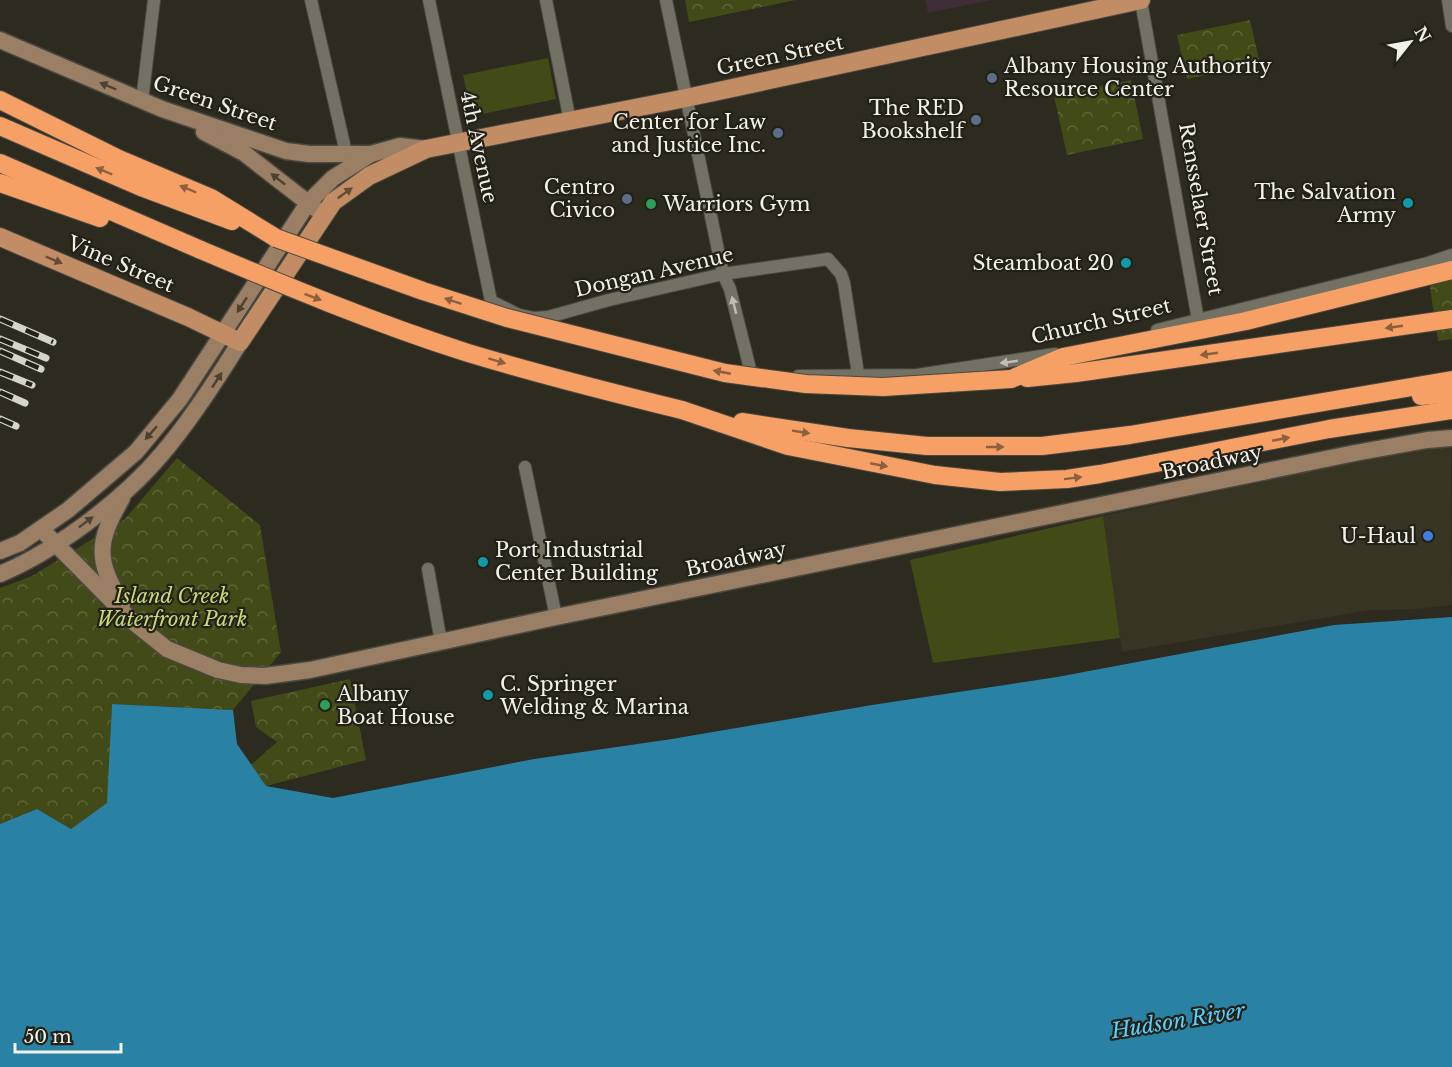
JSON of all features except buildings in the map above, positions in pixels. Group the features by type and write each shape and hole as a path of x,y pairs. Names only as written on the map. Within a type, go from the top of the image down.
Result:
{"highway":[{"path":"0,100 119,159 211,198 276,238"},
{"path":"0,126 141,187 423,291 507,318 725,373 806,384 883,387 1087,372 1452,319"},
{"path":"0,163 314,297 453,348 556,378 682,410 762,426 867,441 927,446 1003,447 1089,441 1452,380"},
{"path":"0,183 92,216 201,250"},
{"path":"1011,379 1063,357 1246,321 1452,270"},
{"path":"1284,409 1452,393"},
{"path":"682,410 759,437 818,453 935,475 1000,482 1044,481 1100,474 1329,429 1452,410"},
{"path":"1329,429 1417,422 1452,422"}],"main road":[{"name":"Green Street","path":"324,214 333,202 369,176 426,149 686,98 1142,0"},
{"path":"231,339 324,214"},
{"name":"Vine Street","path":"0,237 188,317 231,339"}],"street":[{"path":"142,101 154,0"},
{"path":"311,0 346,153"},
{"name":"4th Avenue","path":"429,0 491,301"},
{"path":"546,0 570,121"},
{"path":"666,0 723,274"},
{"name":"Rensselaer Street","path":"1142,0 1198,320"},
{"path":"1448,0 1452,26"},
{"name":"Green Street","path":"0,40 162,109 286,151 309,154 371,154 400,146 426,149"},
{"path":"162,109 244,153 324,214"},
{"path":"0,551 20,543 68,510 136,452 231,339 308,203 333,178 371,154"},
{"name":"Church Street","path":"723,274 730,289 752,377 917,375 1024,360 1104,345 1452,255"},
{"name":"Dongan Avenue","path":"491,301 519,315 534,318 548,317 609,300 723,274 828,259 841,274 844,283 858,374"},
{"path":"0,574 56,544 128,488 160,457 219,377 231,339"},
{"name":"Broadway","path":"41,529 132,621 167,649 219,670 241,675 288,675 556,617 1344,456 1427,440 1452,438"},
{"path":"525,467 556,617"},
{"path":"128,488 112,516 102,542 104,564 109,582 132,621"},
{"path":"428,569 441,642"}],"shaded area":[{"path":"925,0 992,0 928,13"},
{"path":"1451,441 1452,605 1416,609 1370,610 1122,652 1103,516"}],"green space":[{"path":"685,0 796,0 689,22"},
{"path":"1250,20 1260,64 1187,79 1177,35"},
{"path":"548,58 556,99 472,116 463,75"},
{"path":"1131,80 1143,139 1067,155 1054,96"},
{"path":"1452,267 1452,339 1438,341 1428,274"},
{"name":"Island Creek Waterfront Park","path":"177,458 260,525 281,652 233,710 112,704 108,803 71,829 37,809 0,824 0,588 32,576 125,519"},
{"path":"1103,516 1120,638 933,663 910,560"},
{"path":"350,679 366,760 266,786 251,765 277,742 256,727 251,701"}],"water":[{"name":"Hudson River","path":"1452,617 1452,1067 0,1067 0,824 37,809 71,829 107,803 112,704 233,710 237,744 266,786 333,798 534,759 1057,677 1334,625"}],"railway":[{"path":"0,319 53,342"},
{"path":"0,339 46,358"},
{"path":"0,351 41,369"},
{"path":"0,372 32,385"},
{"path":"0,392 25,403"},
{"path":"0,419 16,426"}],"place":[{"name":"Albany Housing Authority Resource Center","path":"992,78"},
{"name":"The RED Bookshelf","path":"976,120"},
{"name":"Center for Law and Justice Inc.","path":"778,133"},
{"name":"Centro Civico","path":"627,199"},
{"name":"The Salvation Army","path":"1408,203"},
{"name":"Warriors Gym","path":"651,204"},
{"name":"Steamboat 20","path":"1126,263"},
{"name":"U-Haul","path":"1428,536"},
{"name":"Port Industrial Center Building","path":"483,562"},
{"name":"C. Springer Welding & Marina","path":"488,695"},
{"name":"Albany Boat House","path":"325,705"}]}
